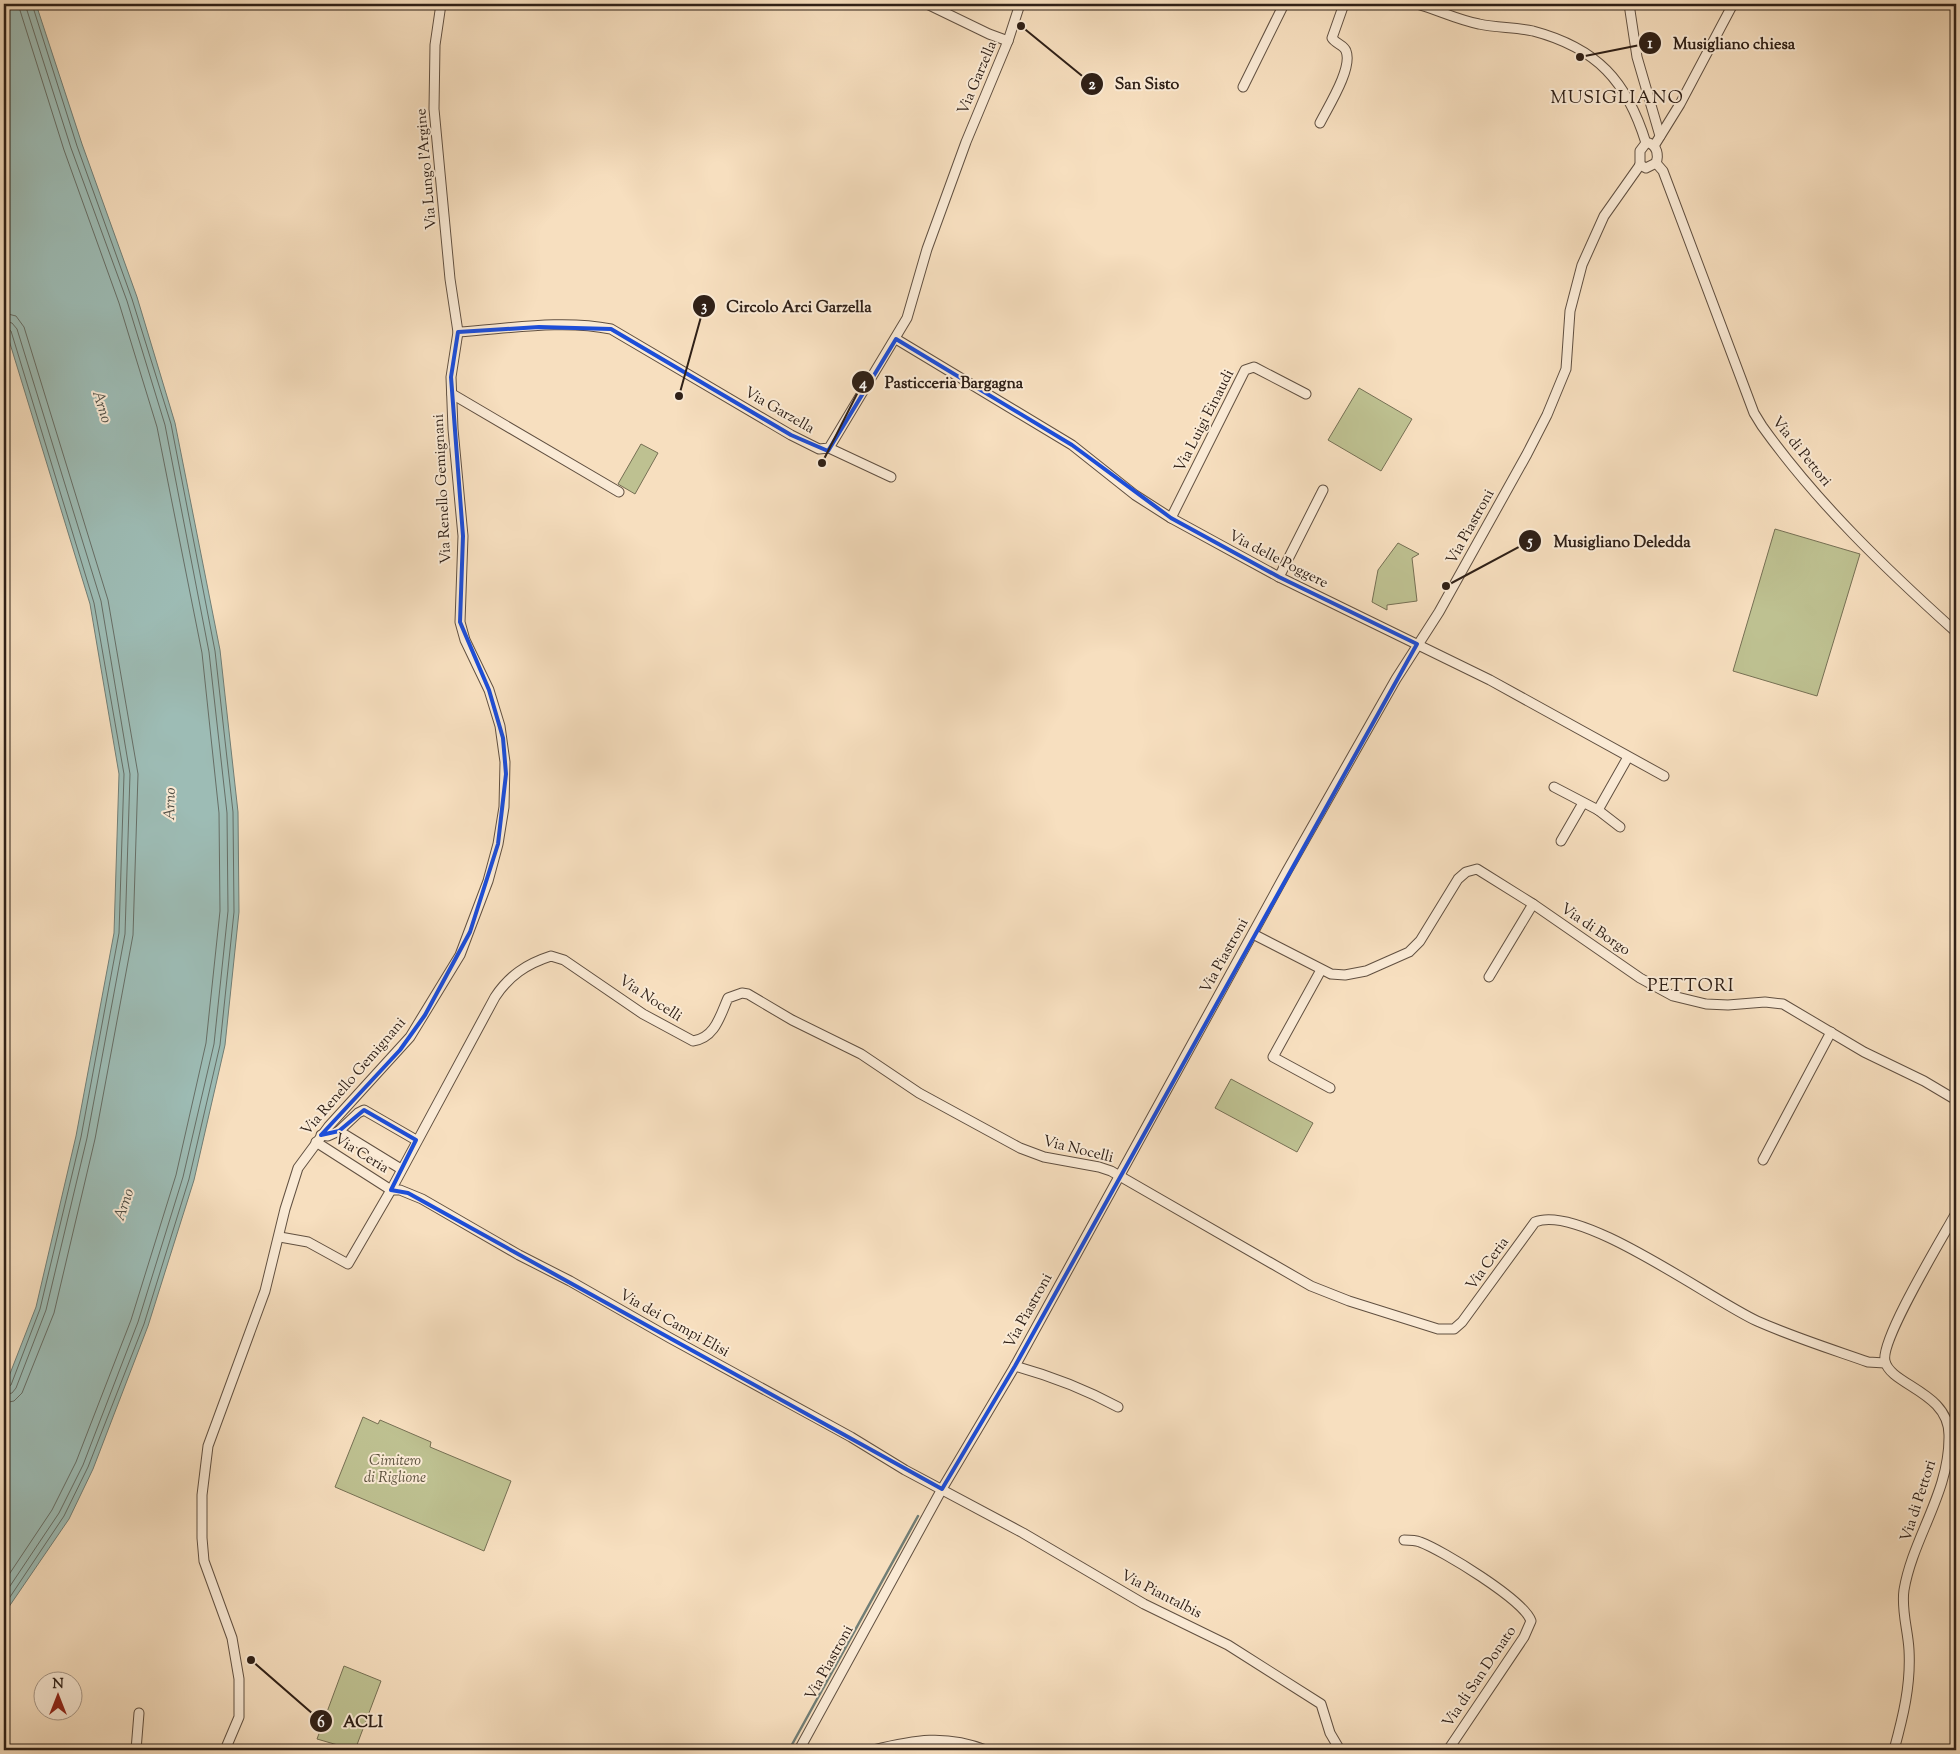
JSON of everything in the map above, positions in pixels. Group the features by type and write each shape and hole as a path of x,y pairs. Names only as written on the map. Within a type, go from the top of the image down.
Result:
{"street":[{"name":"Via Lungo l'Argine","path":"441,4 435,46 434,109 450,279 458,332"},
{"path":"927,4 988,34 1008,41"},
{"name":"Via Garzella","path":"458,332 585,326 611,329 791,435 819,449 829,448 908,318 927,249 966,142 1008,41 1020,4"},
{"path":"1243,87 1284,4"},
{"path":"1320,123 1346,68 1347,53 1344,47 1332,38 1344,4"},
{"path":"1417,4 1479,24 1515,28 1547,36 1593,58 1610,71 1630,100 1650,144 1658,156 1656,163 1646,168 1640,165 1640,151 1650,144 1660,136 1680,104 1733,4"},
{"path":"1629,4 1637,57 1660,136"},
{"name":"Via di Pettori","path":"1656,163 1663,171 1754,413 1762,426 1884,567 1956,632"},
{"name":"Via Piastroni","path":"798,1750 942,1489 1015,1366 1253,934 1417,644 1464,567 1547,415 1566,369 1570,311 1582,265 1604,216 1640,165"},
{"name":"Via Renello Gemignani","path":"225,1750 237,1724 236,1709 239,1679 233,1643 204,1561 202,1538 203,1478 208,1446 266,1291 287,1202 298,1168 318,1139 400,1050 425,1015 460,955 470,932 488,881 498,844 504,807 505,762 497,715 465,640 460,622 463,536 452,394 452,365 458,332"},
{"name":"Via delle Poggere","path":"896,338 1072,445 1135,495 1171,518 1278,577 1504,688 1664,776"},
{"name":"Via Luigi Einaudi","path":"1171,518 1246,370 1254,366 1306,394"},
{"path":"452,394 618,492"},
{"path":"829,448 891,477"},
{"path":"1278,577 1323,490"},
{"path":"1598,810 1628,757"},
{"path":"1554,787 1598,810 1620,828"},
{"path":"1561,841 1583,803"},
{"name":"Via di Borgo","path":"1253,934 1321,970 1338,975 1352,974 1391,961 1409,952 1420,940 1451,889 1463,875 1471,870 1485,872 1640,978 1673,996 1706,1004 1728,1005 1765,1002 1782,1004 1956,1100"},
{"path":"1488,977 1533,904"},
{"name":"Via Nocelli","path":"280,1237 308,1242 348,1264 502,988 519,971 551,956 564,960 643,1014 693,1041 707,1037 713,1030 728,998 736,994 748,994 792,1020 861,1054 919,1093 1020,1148 1044,1158 1099,1167 1120,1175"},
{"path":"1321,970 1273,1057 1330,1088"},
{"path":"1763,1160 1831,1032"},
{"path":"318,1139 339,1131 358,1112 364,1110 416,1140"},
{"path":"339,1131 400,1169"},
{"name":"Via Ceria","path":"318,1139 391,1190"},
{"name":"Via Ceria","path":"1120,1175 1311,1286 1349,1301 1438,1329 1454,1329 1462,1322 1535,1222 1555,1219 1630,1247 1718,1301 1758,1321 1868,1362 1885,1363"},
{"name":"Via dei Campi Elisi","path":"391,1190 422,1199 942,1489"},
{"path":"1885,1363 1888,1341 1956,1213"},
{"name":"Via di Pettori","path":"1885,1363 1892,1371 1935,1404 1946,1419 1949,1431 1947,1462 1939,1493 1907,1577 1904,1593 1909,1650 1908,1686 1905,1712 1894,1750"},
{"path":"1015,1366 1043,1374 1088,1391 1118,1407"},
{"name":"Via Piantalbis","path":"942,1489 1023,1533 1156,1611 1228,1645 1314,1701 1324,1708 1330,1733 1340,1750"},
{"name":"Via di San Donato","path":"1404,1540 1417,1541 1427,1545 1475,1573 1512,1599 1527,1613 1532,1621 1524,1637 1448,1750"},
{"path":"136,1750 139,1713"},
{"path":"873,1750 902,1743 942,1739 958,1741 986,1750"}],"highlighted area":[{"path":"539,327 611,329 791,435 828,451 896,339 1072,445 1171,518 1279,577 1417,644 1015,1366 942,1489 408,1193 391,1190 416,1140 364,1110 339,1131 321,1135 400,1050 425,1015 470,932 498,844 506,774 503,738 489,690 460,622 463,536 451,377 458,332"}],"green space":[{"path":"1359,388 1412,419 1381,471 1328,440"},
{"path":"641,444 658,453 635,494 618,484"},
{"path":"1775,529 1860,554 1817,696 1733,671"},
{"path":"1398,543 1419,554 1412,558 1417,601 1387,605 1387,610 1372,602 1378,570"},
{"path":"1231,1079 1313,1123 1297,1152 1215,1108"},
{"name":"Cimitero di Riglione","path":"363,1417 378,1424 380,1420 431,1442 430,1447 511,1481 484,1551 335,1487"},
{"path":"344,1666 381,1681 355,1750 317,1739"}],"water":[{"name":"Arno","path":"4,4 36,4 82,144 137,297 175,423 220,650 238,812 239,912 225,1045 194,1180 148,1326 93,1469 69,1519 4,1614 4,1389 36,1307 76,1136 114,933 119,774 90,604 4,324"}],"waterway":[{"path":"789,1750 918,1516"}],"place":[{"name":"San Sisto","path":"1021,26"},
{"name":"Musigliano chiesa","path":"1580,57"},
{"name":"Circolo Arci Garzella","path":"679,396"},
{"name":"Pasticceria Bargagna","path":"822,463"},
{"name":"Musigliano Deledda","path":"1446,586"},
{"name":"ACLI","path":"251,1660"}],"district":[{"name":"MUSIGLIANO","path":"1617,99"},
{"name":"PETTORI","path":"1691,987"}]}
